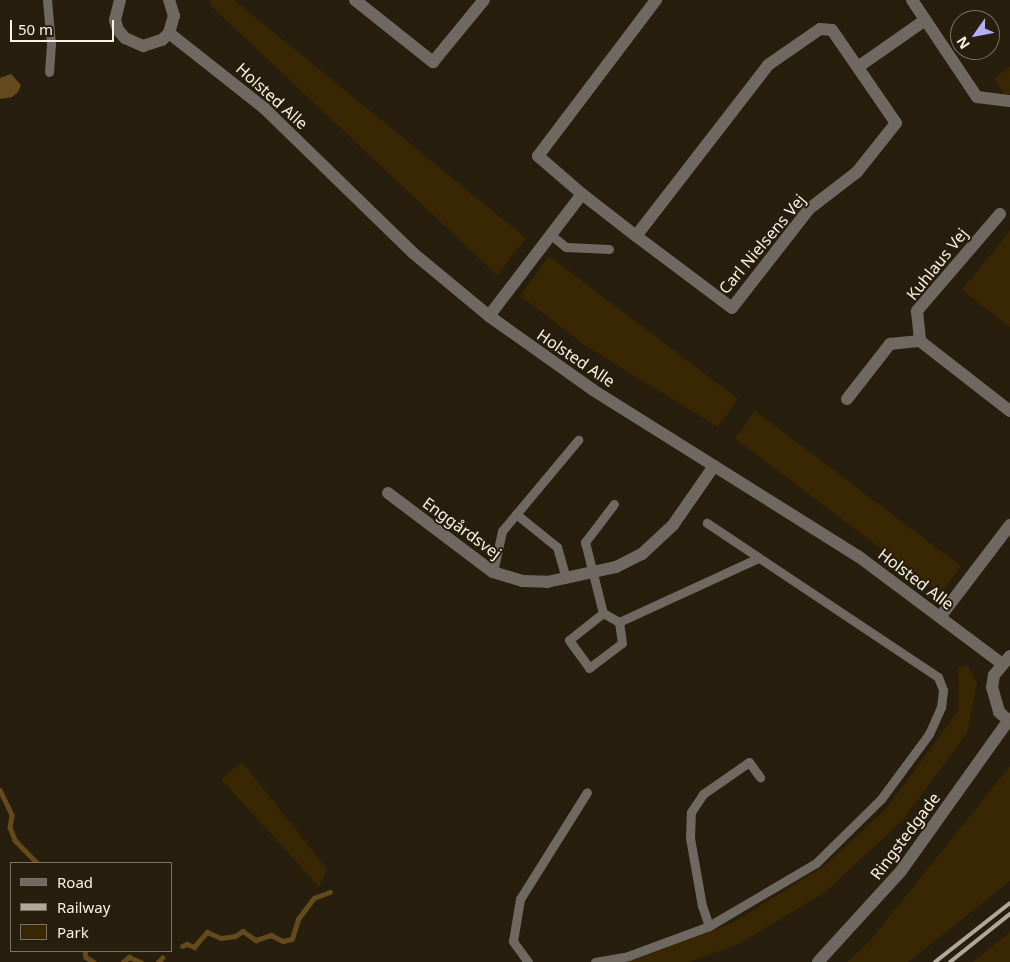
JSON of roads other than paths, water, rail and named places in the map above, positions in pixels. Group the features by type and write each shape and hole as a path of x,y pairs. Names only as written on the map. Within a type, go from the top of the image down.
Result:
{"street":[{"path":"120,0 115,20 125,38 133,44 148,46 162,40 169,33 174,16 168,0"},
{"path":"354,0 433,62 484,0"},
{"name":"Carl Nielsens Vej","path":"636,236 768,65 826,28 832,30 896,123 857,172 809,209 732,308 636,236 582,194 538,156 656,0"},
{"path":"912,0 977,96 1010,101"},
{"path":"858,67 926,20"},
{"name":"Holsted Alle","path":"169,33 264,108 413,253 489,316 586,385 858,556 940,617 1005,660"},
{"path":"489,316 582,194"},
{"name":"Kuhlaus Vej","path":"920,341 917,311 1000,214"},
{"path":"847,399 890,344 920,341 1010,411"},
{"name":"Enggårdsvej","path":"388,493 493,572 535,582 592,574 642,554 661,539 714,466"},
{"path":"940,617 1010,525"},
{"path":"1005,660 992,687 999,712 1009,721"},
{"name":"Ringstedgade","path":"818,962 901,871 1009,721"}],"lane":[{"path":"47,0 52,44 49,72"},
{"path":"551,235 566,247 609,249"},
{"path":"493,572 499,536 578,440"},
{"path":"603,613 569,640 589,668 622,643 618,622 603,613 585,542 614,504"},
{"path":"516,514 558,547 566,579"},
{"path":"596,962 628,956 709,926 811,866 837,845 882,799 929,734 943,696 938,677 707,523"},
{"path":"618,622 758,558"},
{"path":"709,926 702,906 690,838 691,812 702,794 749,762 760,777"},
{"path":"528,962 513,941 520,899 587,792"}],"waterway":[{"path":"0,790 12,815 10,827 15,840 36,862"},
{"path":"182,946 187,944 194,947 207,932 221,938 235,936 243,931 256,940 271,935 283,941 292,939 298,919 314,898 330,892"},
{"path":"85,952 86,957 94,962"},
{"path":"123,962 129,957 141,962"},
{"path":"158,962 162,958"}],"railway":[{"path":"935,962 1010,903"},
{"path":"950,962 1010,914"}]}
